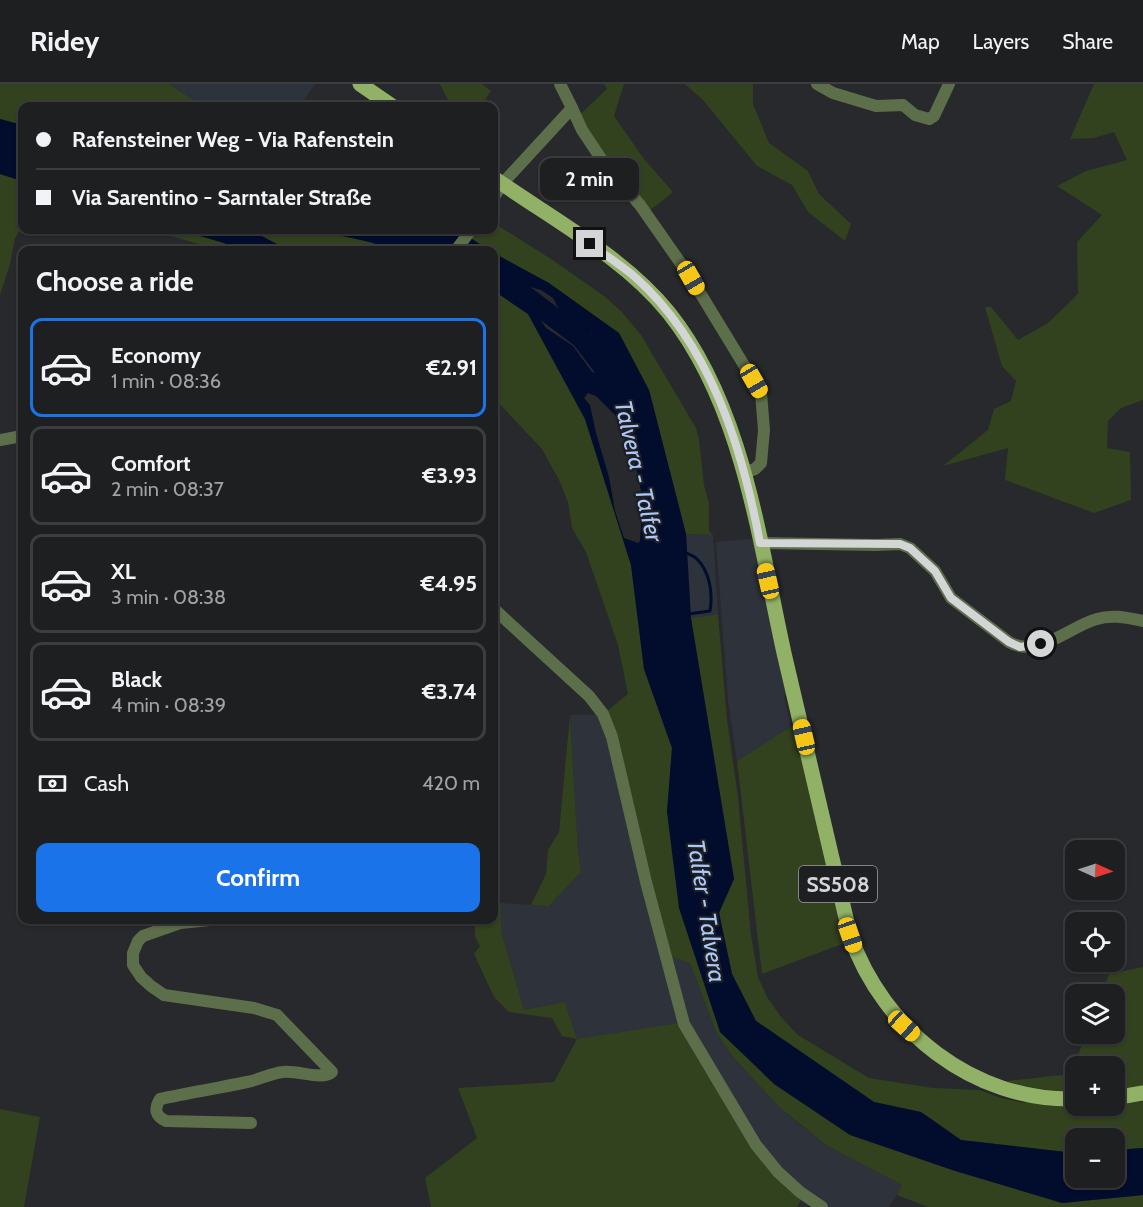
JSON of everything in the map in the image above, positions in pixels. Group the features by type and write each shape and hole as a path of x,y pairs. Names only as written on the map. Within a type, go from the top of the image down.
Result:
{"main road":[{"path":"360,84 386,102"},
{"path":"498,187 634,277 669,313 703,363 725,412 760,543"},
{"name":"SS508","path":"760,543 850,935 865,971 891,1011 904,1026 946,1061 983,1082 1027,1094 1065,1100"},
{"path":"1125,1096 1143,1093"}],"street":[{"path":"560,84 582,130 606,166 640,205 691,278 761,393 764,430 762,463 755,469 743,473"},
{"path":"816,84 833,93 876,106 903,105 915,115 929,119 934,116 949,84"},
{"path":"498,184 572,108"},
{"path":"0,440 18,437"},
{"path":"760,543 875,545 891,543 906,546 935,571 951,598 1009,642 1020,647 1041,644 1099,618 1118,617 1143,621"},
{"path":"498,613 589,696 603,714 612,737 646,882 684,1024 756,1145 778,1172 800,1192 822,1207"},
{"path":"177,924 143,936 138,941 133,953 133,965 141,977 164,995 254,1008 277,1015 332,1072 328,1076 317,1077 305,1072 282,1071 250,1082 160,1099 155,1106 155,1112 160,1119 166,1121 251,1123"}],"shaded area":[{"path":"169,84 315,84 303,102 197,102"},
{"path":"686,534 713,535 718,614 691,618"},
{"path":"749,539 760,543 794,693 784,696 791,728 737,761 728,700 716,542"},
{"path":"603,714 717,1034 734,1058 778,1106 802,1126 826,1145 903,1185 889,1207 821,1207 577,1039 565,1002 524,1011 501,931 501,903 549,906 581,872 570,715"}],"green space":[{"path":"0,84 169,84 197,102 18,102 18,124 0,119"},
{"path":"440,84 482,84 491,91 484,102 449,102"},
{"path":"604,84 624,84 614,116 644,159 673,192 644,215 573,121 607,89"},
{"path":"685,84 753,84 753,104 769,143 808,171 819,194 851,224 845,241 808,212 792,185 757,166 703,100"},
{"path":"1094,84 1143,84 1143,400 1121,408 1108,421 1107,448 1130,452 1131,500 1094,513 1005,480 1008,448 943,466 988,430 994,409 1011,401 1016,381 1002,366 985,307 991,307 1018,340 1048,323 1078,294 1077,242 1102,215 1057,186 1086,171 1127,160 1114,132 1094,138 1070,139"},
{"path":"0,174 18,180 18,233 0,295"},
{"path":"498,226 604,296 621,311 641,335 696,428 709,504 709,531 713,535 686,534 650,393 619,333 498,256 498,246 483,246 464,234 498,234"},
{"path":"165,234 194,234 230,246 205,246"},
{"path":"258,234 341,234 378,246 280,246"},
{"path":"498,294 528,314 585,419 631,565 644,669 672,748 667,812 720,1032 1062,1203 1143,1195 1143,1207 928,1207 897,1195 902,1185 826,1145 778,1106 734,1058 717,1034 690,963 666,955 603,714 628,694 618,645 586,552 572,528 568,502 542,449 498,402"},
{"path":"718,614 727,720 738,797 751,935 758,977 767,997 781,1017 798,1035 869,1078 933,1088 979,1090 1025,1103 1027,1094 1007,1081 1065,1075 1065,1116 1125,1116 1125,1056 1078,1056 1082,1044 1125,1044 1125,984 1105,984 1109,974 1143,967 1143,1148 1125,1149 1125,1128 1065,1128 1065,1152 961,1140 921,1112 874,1102 756,1021 732,974 719,912 734,879 691,618"},
{"path":"570,715 581,872 549,906 531,905 546,874 548,850 559,832"},
{"path":"797,723 845,943 762,974 737,761"},
{"path":"498,900 501,903 501,931 524,1010 565,1002 577,1039 562,1036 552,1018 509,1012 494,997 474,954 480,946 475,937 475,925 498,924"},
{"path":"679,1023 754,1146 804,1195 797,1207 431,1207 425,1178 477,1138 458,1088 554,1082 577,1039"},
{"path":"0,1109 40,1117 24,1207 0,1207"}],"water":[{"path":"0,119 18,124 18,180 0,174"},
{"path":"194,234 258,234 280,246 230,246"},
{"path":"333,234 464,234 483,246 379,246"},
{"name":"Talfer - Talvera","path":"498,255 549,283 619,333 649,390 686,534 691,618 734,879 719,913 732,974 756,1021 874,1102 921,1112 961,1140 1065,1152 1065,1188 1125,1188 1125,1149 1143,1148 1143,1195 1062,1203 955,1171 850,1135 774,1084 720,1032 679,908 667,812 672,748 644,669 631,565 585,419 528,314 498,294","holes":["519,284 541,290 553,298 573,325 591,334 605,364 601,375 592,372 573,346 546,328 515,287","588,393 596,396 620,420 626,430 641,491 642,509 638,543 624,538 615,511 609,477 590,405 584,398"]}],"waterway":[{"name":"Talvera - Talfer","path":"498,275 581,338 620,389"},
{"path":"684,552 696,558 701,564 708,577 711,591 710,611 688,614"}],"route":[{"path":"590,244 634,277 669,313 703,363 725,412 760,543 900,544 910,548 935,571 951,598 1009,642 1020,647 1041,644"}]}
